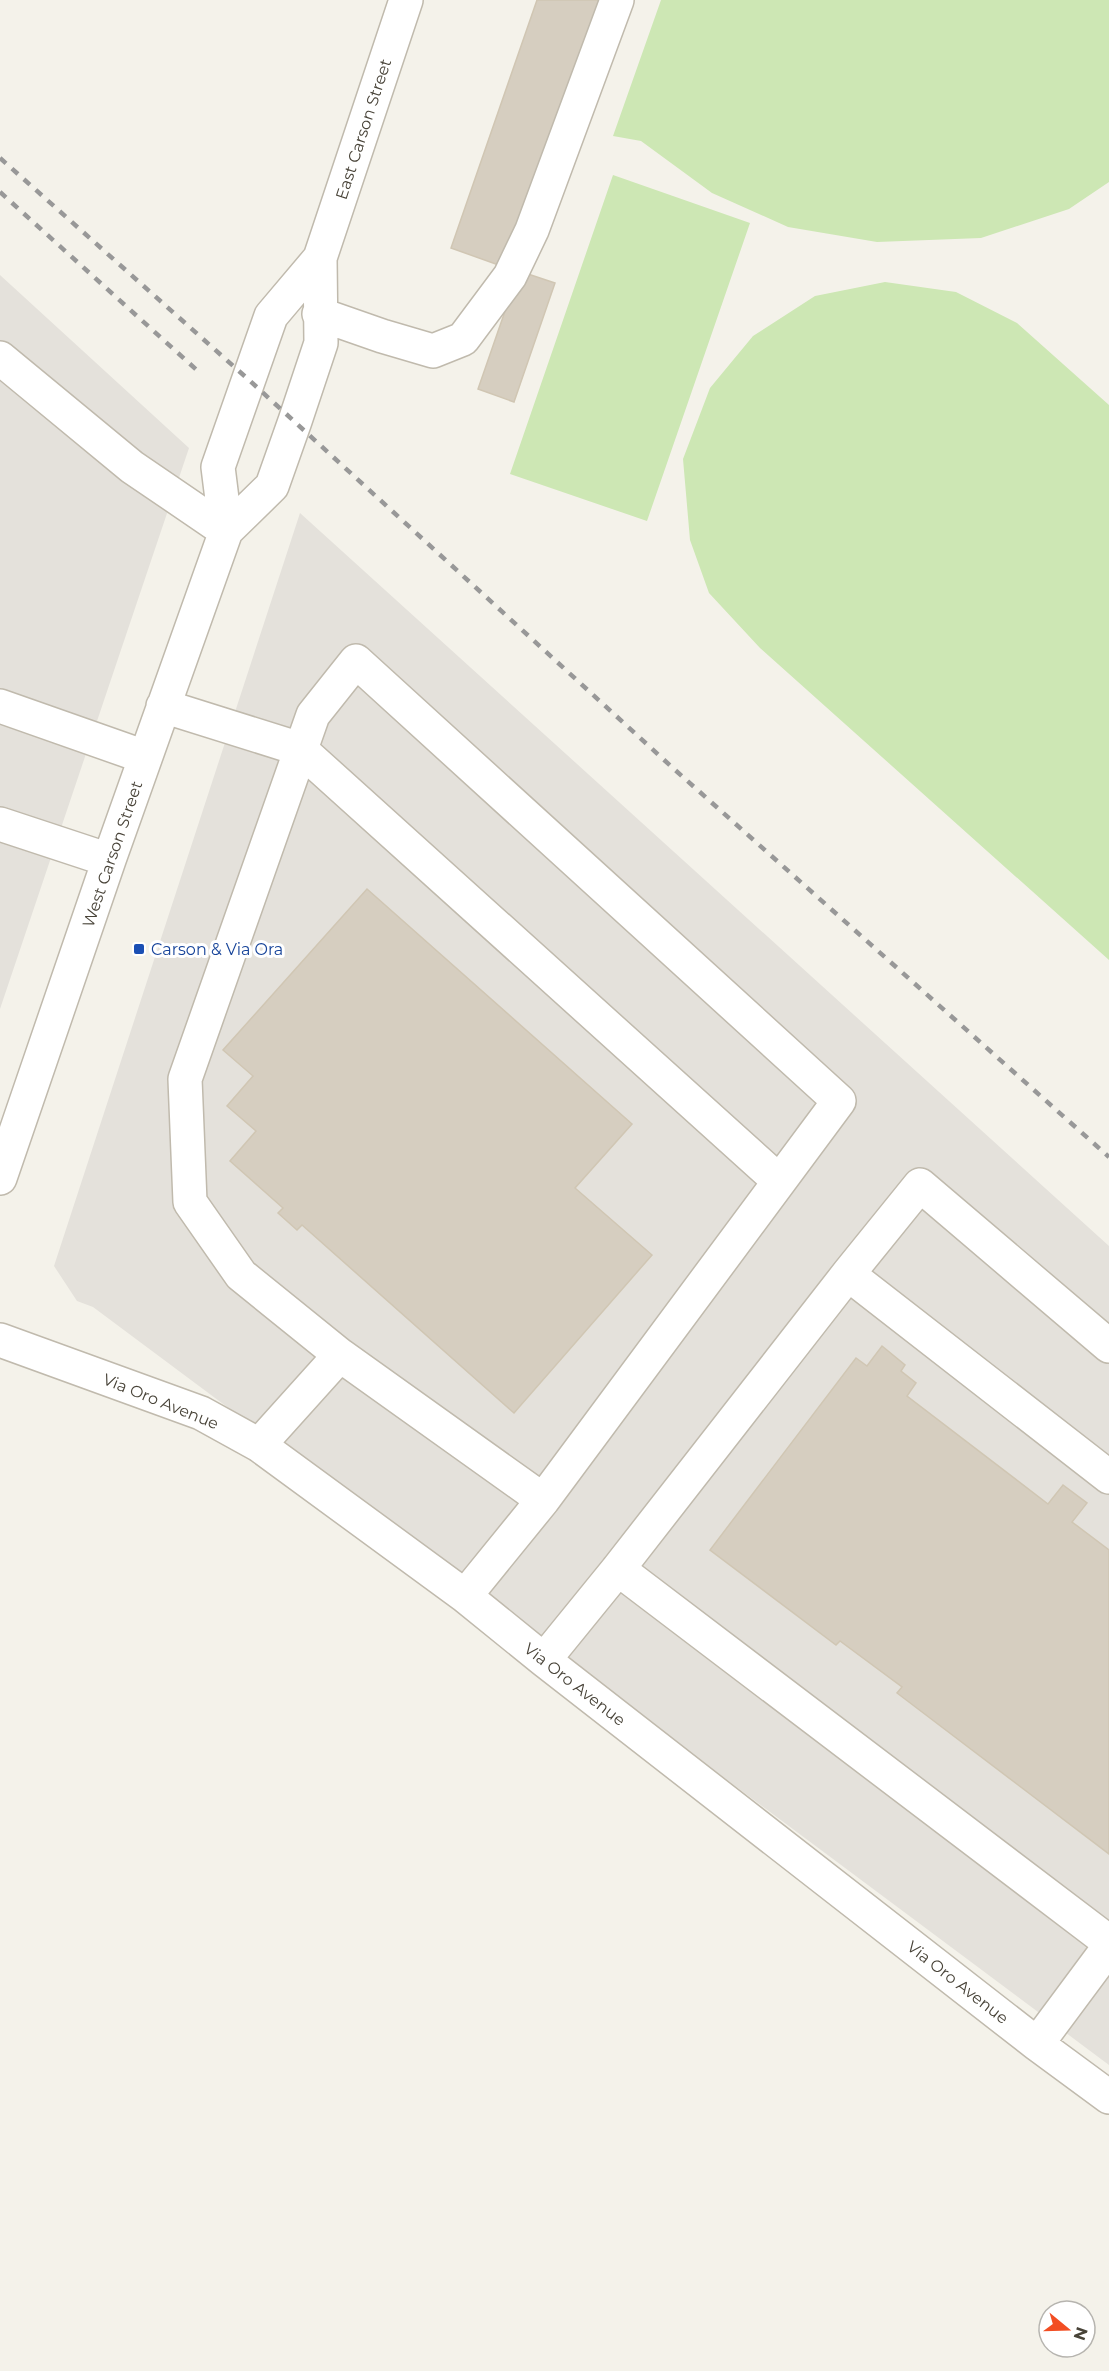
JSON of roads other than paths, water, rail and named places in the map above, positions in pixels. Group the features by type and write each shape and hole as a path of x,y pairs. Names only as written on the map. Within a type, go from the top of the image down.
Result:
{"street":[{"name":"East Carson Street","path":"320,258 406,0"},
{"path":"319,314 433,351 463,339 510,276 532,230 617,0"},
{"name":"West Carson Street","path":"0,1178 109,860 226,531 273,486 321,343 320,258"},
{"name":"West Carson Street","path":"226,531 218,467 271,316 320,258"},
{"path":"0,358 132,467 226,531"},
{"path":"465,1596 543,1500 839,1101 356,661 313,715 185,1079 190,1202 241,1275 340,1355 543,1500"},
{"path":"0,706 145,757"},
{"path":"163,706 300,749 779,1181"},
{"path":"0,824 109,860"},
{"path":"544,1660 920,1185 1109,1346"},
{"path":"848,1274 1109,1477"},
{"name":"Via Oro Avenue","path":"0,1340 201,1413 259,1445 465,1596 1037,2044 1109,2097"},
{"path":"259,1445 340,1355"},
{"path":"618,1569 1109,1942"},
{"path":"1037,2044 1109,1947"}],"railway":[{"path":"0,158 249,380 674,769 1109,1157"},
{"path":"0,192 200,373"}],"place":[{"name":"Carson & Via Ora","path":"139,949"}]}
